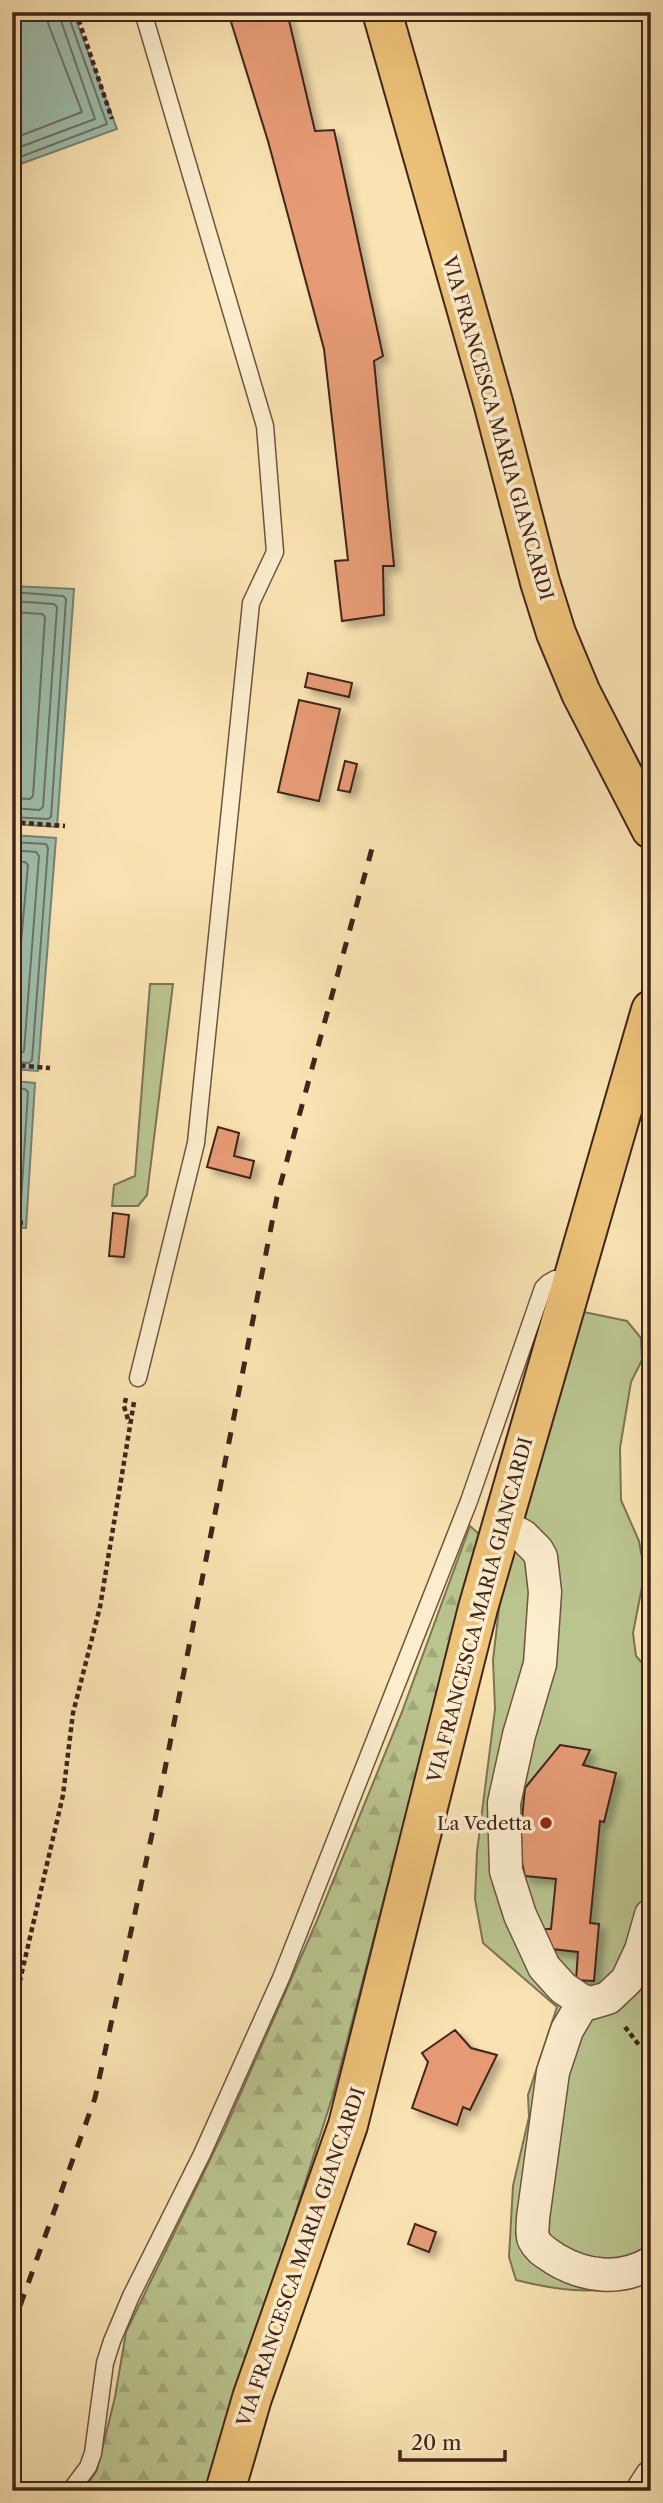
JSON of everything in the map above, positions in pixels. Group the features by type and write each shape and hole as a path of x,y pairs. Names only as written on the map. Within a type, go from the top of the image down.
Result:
{"main road":[{"name":"VIA FRANCESCA MARIA GIANCARDI","path":"382,12 556,633 581,694 651,830"},
{"name":"VIA FRANCESCA MARIA GIANCARDI","path":"225,2491 252,2398 348,2125 564,1279 651,1010"}],"street":[{"path":"502,1524 523,1536 537,1550 541,1557 545,1592 540,1664 519,1735 504,1803 506,1871 520,1915 544,1967 563,1988 584,2001 602,2001 627,1980 641,1950 651,1915"},
{"path":"584,2001 567,2030 553,2072 533,2218 533,2238 540,2249 570,2268 595,2275 618,2275 651,2263"},
{"path":"642,2491 651,2477"}],"lane":[{"path":"138,1378 196,1143 251,603 275,552 265,426 143,12"},
{"path":"70,2491 88,2467 93,2453 105,2363 112,2341 131,2296 202,2154 281,1978 469,1501 543,1288 548,1283 564,1279"}],"path":[{"path":"76,12 112,118"},
{"path":"12,821 65,826"},
{"path":"12,1065 50,1068"},
{"path":"12,1222 23,1223"},
{"path":"12,2015 63,1795 73,1713 100,1607 138,1378"}],"green space":[{"path":"150,984 173,984 147,1195 138,1206 112,1206 114,1185 135,1176"},
{"name":"La Vedetta","path":"579,1311 627,1321 641,1338 642,1360 631,1382 620,1448 621,1500 639,1541 643,1563 642,1587 633,1633 636,1656 651,1673 651,2274 635,2282 602,2290 567,2290 516,2280 509,2257 513,2186 529,2117 528,2095 557,2007 483,1943 475,1899 477,1852 495,1709 493,1660 504,1566"},
{"path":"470,1526 479,1534 333,2095 207,2491 83,2491 97,2470 115,2397 126,2332 225,2129 316,1923 402,1712"}],"water":[{"path":"12,12 73,12 117,129 12,167"},
{"path":"12,586 74,589 57,827 12,824"},
{"path":"12,835 56,838 38,1071 12,1069"},
{"path":"12,1081 35,1083 26,1228 12,1227"}],"building":[{"path":"228,12 287,12 315,131 334,130 383,356 374,361 394,566 383,566 384,615 342,621 335,561 348,560 324,349 268,141"},
{"path":"308,673 352,683 349,697 305,687"},
{"path":"299,700 340,709 319,801 278,792"},
{"path":"345,761 357,764 350,792 338,790"},
{"path":"218,1127 239,1133 234,1156 254,1161 250,1178 207,1167"},
{"path":"113,1213 129,1215 124,1257 109,1256"},
{"path":"560,1745 590,1750 583,1765 616,1773 604,1822 600,1821 590,1923 599,1924 594,1981 576,1980 578,1952 543,1948 545,1929 551,1929 556,1879 525,1876 519,1850 525,1788"},
{"path":"455,2030 471,2048 497,2055 470,2110 463,2107 457,2125 412,2108 428,2062 422,2053"},
{"path":"415,2224 436,2232 429,2252 408,2244"}],"railway":[{"path":"12,2328 95,2098 154,1825 277,1197 374,841"}],"place":[{"name":"La Vedetta","path":"546,1823"}]}
